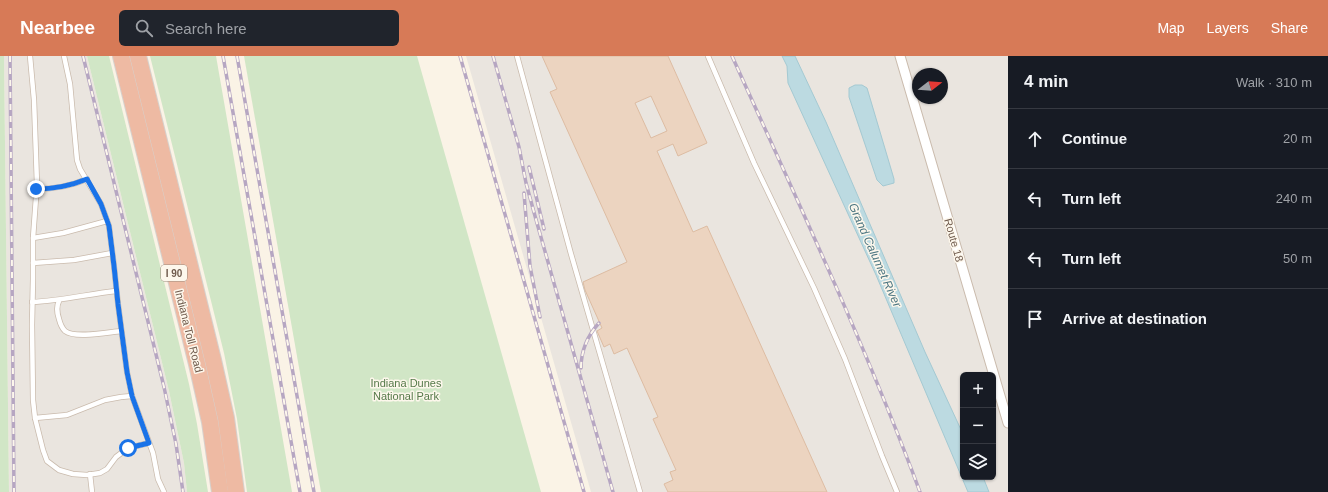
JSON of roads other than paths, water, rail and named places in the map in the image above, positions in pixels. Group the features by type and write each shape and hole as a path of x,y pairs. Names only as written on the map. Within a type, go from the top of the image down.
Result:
{"highway":[{"name":"Indiana Toll Road","path":"121,56 198,332 226,418 236,492"},
{"name":"Indiana Toll Road","path":"138,56 198,332 220,492"}],"street":[{"name":"Route 18","path":"900,56 1008,423"}],"lane":[{"path":"30,56 34,100 36,189 33,238 32,302 33,400 35,418 47,461 58,470 73,474 100,473 107,469 116,457 128,448 149,443"},
{"path":"64,56 70,84 77,160 80,169 101,204 109,226 127,372 132,396 149,443 156,466 158,479 164,492"},
{"path":"517,56 571,254 640,492"},
{"path":"708,56 754,163 817,295 845,359 897,492"},
{"path":"36,189 50,189 70,186 87,179"},
{"path":"33,238 63,233 107,221"},
{"path":"33,263 74,260 112,253"},
{"path":"32,302 59,301 72,297 116,291"},
{"path":"59,301 57,310 61,325 64,330 71,334 121,331"},
{"path":"35,418 67,414 104,400 132,396"},
{"path":"90,474 92,492"}],"water":[{"name":"Grand Calumet River","path":"782,56 795,56 826,122 925,352 960,428 960,473 876,275 788,83 787,66"},
{"path":"855,85 862,85 867,88 894,183 883,186 877,180 849,97 849,88"},
{"path":"963,480 984,480 989,492 968,492"}],"railway":[{"path":"10,56 14,492"},
{"path":"83,56 164,387 176,444 183,492"},
{"path":"223,56 300,492"},
{"path":"237,56 314,492"},
{"path":"460,56 584,492"},
{"path":"493,56 519,147 526,183 535,216 613,492"},
{"path":"732,56 806,218 877,382 920,492"},
{"path":"529,167 544,229"},
{"path":"524,193 530,266 540,317"},
{"path":"581,368 582,355 586,344 599,323"}],"park label":[{"name":"Indiana Dunes National Park","path":"406,389"}]}
